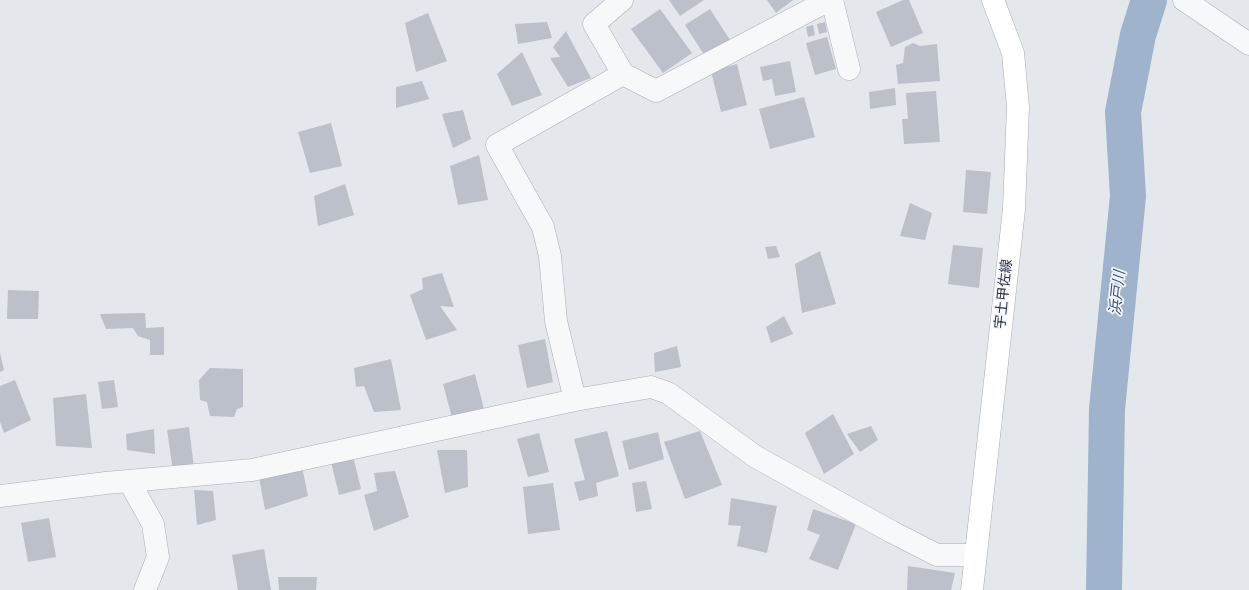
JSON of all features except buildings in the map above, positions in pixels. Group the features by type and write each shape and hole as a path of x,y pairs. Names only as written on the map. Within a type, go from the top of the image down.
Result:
{"main road":[{"name":"宇土甲佐線","path":"972,590 1014,209 1018,107 1013,54 993,0"}],"street":[{"path":"622,0 594,24 623,74 656,91 830,0 849,69"},
{"path":"1184,0 1249,44"},
{"path":"575,400 556,321 550,256 543,227 497,145 623,74"},
{"path":"0,496 129,481 252,470 575,400 651,387 668,393 756,457 892,532 937,555 975,555"},
{"path":"129,481 153,524 158,557 145,590"}],"waterway":[{"name":"浜戸川","path":"1104,590 1107,409 1128,196 1123,112 1138,35 1149,0"}]}
